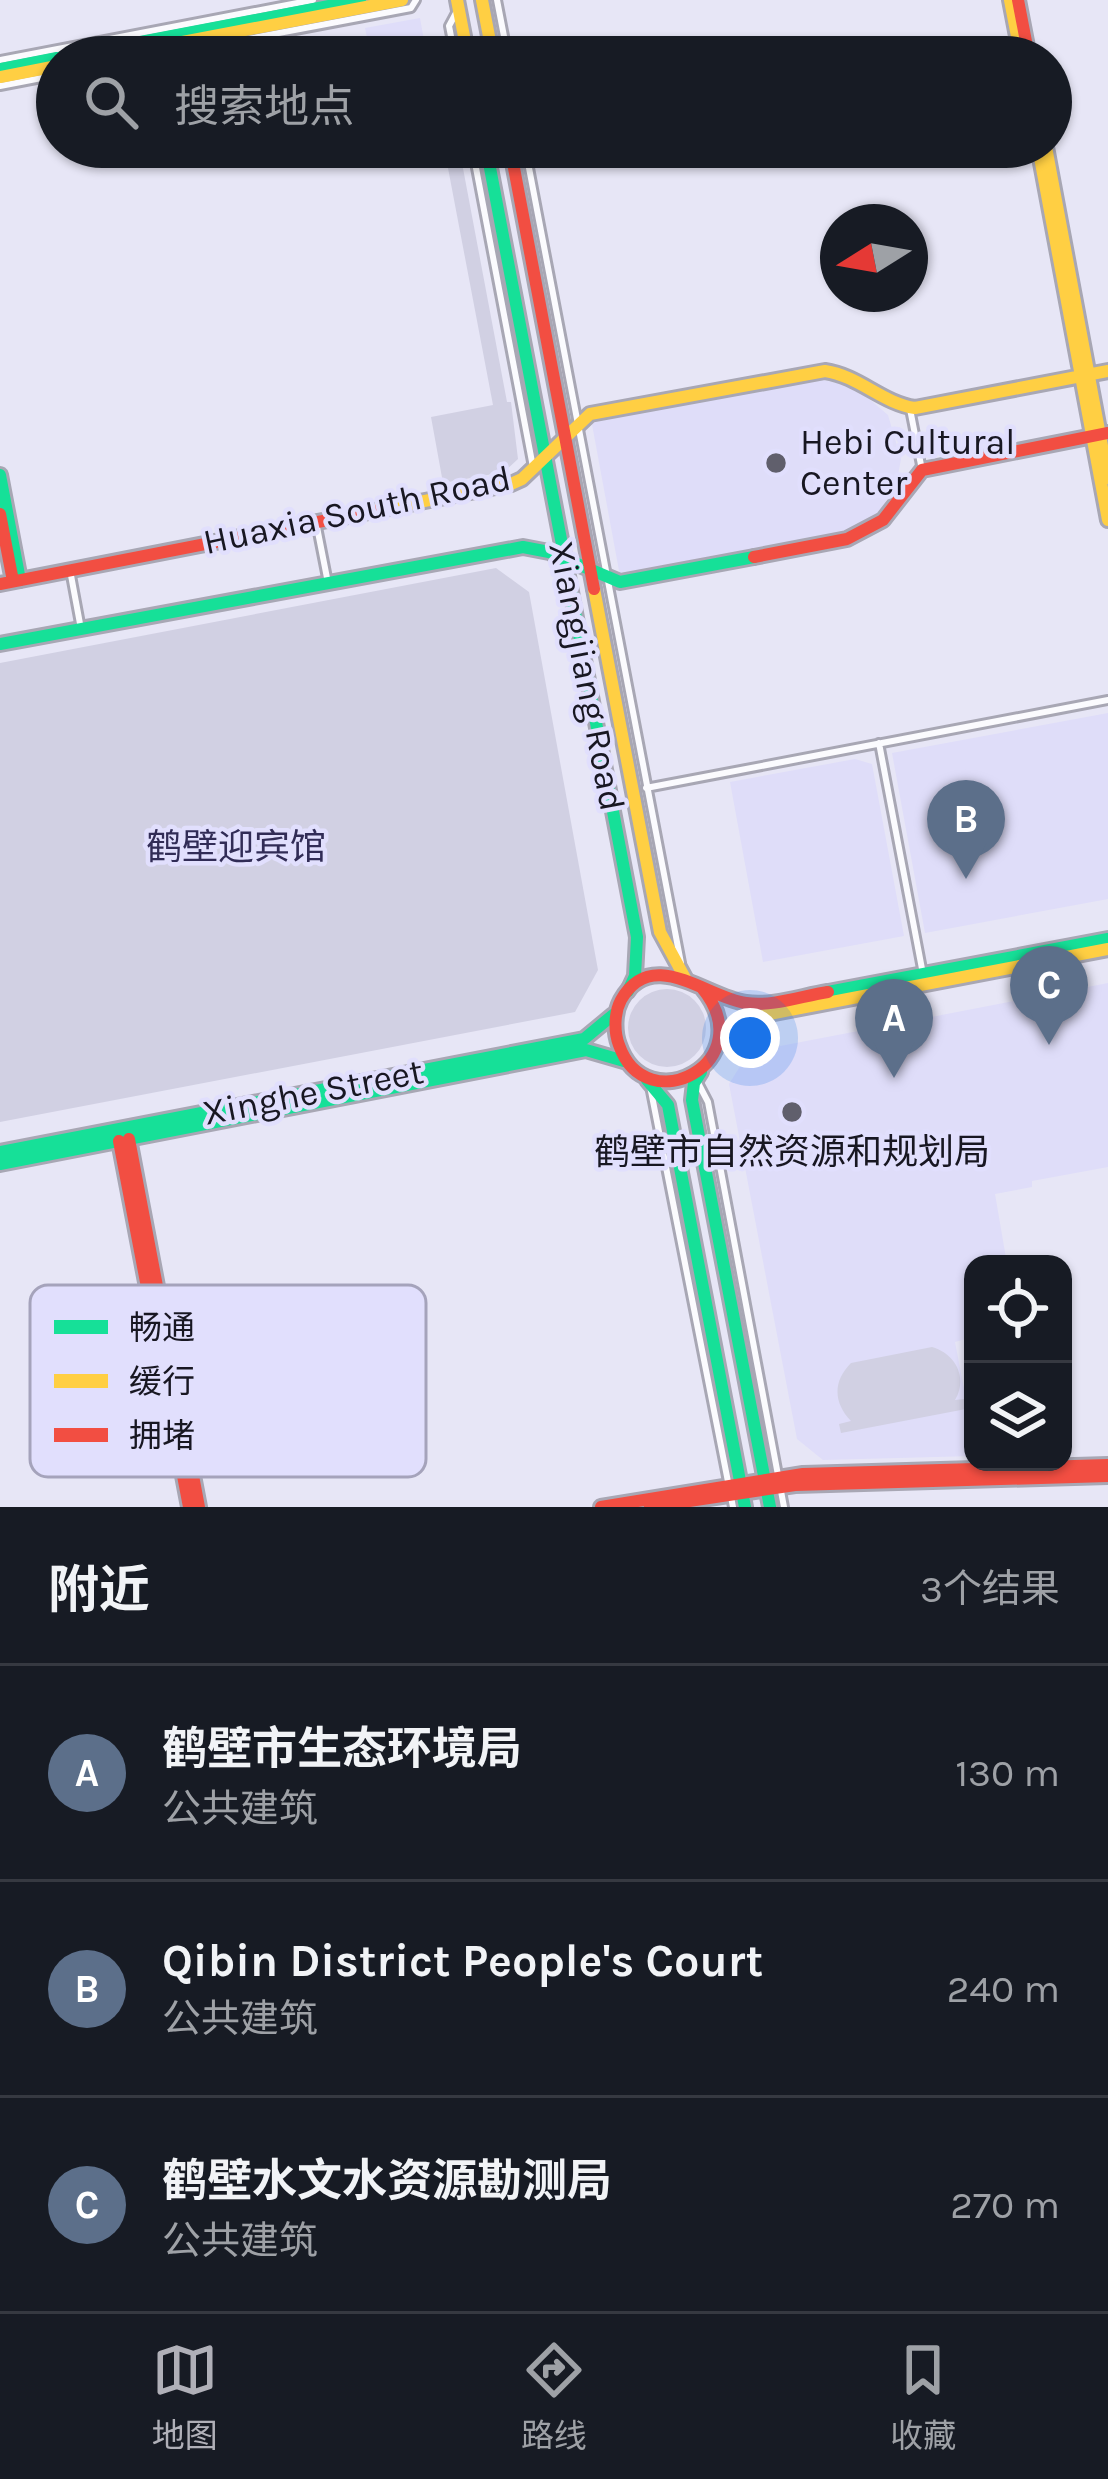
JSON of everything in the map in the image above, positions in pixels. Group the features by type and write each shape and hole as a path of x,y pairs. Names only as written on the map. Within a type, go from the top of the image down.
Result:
{"main road":[{"path":"179,36 360,0"},
{"path":"214,36 402,0"},
{"path":"482,0 489,36"},
{"path":"1014,0 1021,36"},
{"path":"458,4 464,36"},
{"path":"0,68 36,63"},
{"name":"Xiangjiang Road","path":"490,168 637,937 635,976 628,991"},
{"name":"Xiangjiang Road","path":"514,168 661,932 685,978"},
{"path":"1046,168 1108,478"},
{"path":"910,408 1108,370"},
{"name":"Huaxia South Road","path":"11,581 511,484 590,414 825,371 862,379 893,402 910,408"},
{"path":"922,470 1100,434"},
{"path":"1100,434 1108,520"},
{"name":"Huaxia South Road","path":"0,644 523,547 607,579 640,579 860,535 883,520 922,470"},
{"path":"0,475 11,581"},
{"path":"0,514 11,581"},
{"path":"737,1495 668,1105 625,1061 615,1041 616,1011 628,991 656,976 685,978 722,999 749,1005 1108,939"},
{"path":"770,1507 772,1483 692,1100 700,1073 741,1023 764,1015 1108,949"},
{"path":"702,988 719,1015 717,1048"},
{"name":"Xinghe Street","path":"0,1152 584,1039 616,1011"},
{"name":"Xinghe Street","path":"0,1164 586,1050 625,1061"},
{"path":"646,1080 675,1082 700,1073"},
{"path":"124,1140 150,1285"},
{"path":"124,1140 154,1285"},
{"path":"650,1507 737,1495 772,1483 1108,1465"},
{"path":"772,1483 1108,1476"},
{"path":"184,1477 189,1507"},
{"path":"193,1477 199,1507"},
{"path":"601,1507 737,1495"}],"street":[{"path":"147,36 313,0"},
{"path":"264,36 411,8 416,0"},
{"path":"496,0 504,36"},
{"path":"451,36 449,26 458,4"},
{"path":"0,68 36,60"},
{"path":"0,86 36,79"},
{"path":"476,168 533,467"},
{"path":"529,168 685,978"},
{"path":"910,408 922,470"},
{"path":"316,522 328,583"},
{"path":"70,570 82,629"},
{"path":"646,788 1108,700"},
{"path":"879,743 923,974"},
{"path":"772,1483 784,1507"}],"shaded area":[{"path":"420,18 423,36 367,36 365,28"},
{"path":"814,378 855,387 888,415 901,459 883,507 870,521 843,535 620,576 591,419"},
{"path":"1108,713 1108,899 925,933 892,753"},
{"path":"855,759 872,764 904,936 763,962 730,782"},
{"path":"1108,983 1108,1167 1032,1181 1032,1187 995,1194 1005,1255 964,1255 964,1340 955,1342 964,1389 964,1456 823,1460 797,1439 729,1084 749,1052"}],"green space":[{"path":"448,168 463,168 507,402 511,402 518,459 504,472 443,483 431,417 493,405"},
{"name":"鹤壁迎宾馆","path":"496,568 529,592 598,970 575,1012 0,1122 0,663"},
{"path":"667,989 694,1001 706,1028 694,1055 667,1067 640,1055 628,1028 640,1001"},
{"path":"932,1347 940,1350 960,1375 955,1400 964,1399 964,1409 841,1433 839,1424 851,1421 838,1399 838,1384 851,1363"}],"traffic: fast":[{"path":"172,36 360,0"},
{"path":"0,69 36,62"},
{"path":"490,168 637,937 635,976 628,991"},
{"path":"0,475 20,580"},
{"path":"0,644 523,547 549,552 620,582 754,557"},
{"path":"828,992 1108,939"},
{"path":"0,1152 584,1039 613,1015"},
{"path":"0,1164 586,1050 624,1061"},
{"path":"701,1072 692,1100 770,1507"},
{"path":"647,1080 668,1105 745,1507"}],"traffic: slow":[{"path":"214,36 402,0"},
{"path":"457,0 464,36"},
{"path":"482,0 489,36"},
{"path":"1010,0 1017,36"},
{"path":"0,77 36,70"},
{"path":"1042,168 1108,520"},
{"path":"1050,168 1108,478"},
{"path":"374,511 511,484 590,414 825,371 915,408 1108,371"},
{"path":"594,589 660,932 685,978"},
{"path":"721,1044 741,1023 764,1015 1108,949"}],"traffic: jam":[{"path":"1018,0 1025,36"},
{"path":"514,168 594,589"},
{"path":"754,557 847,539 883,520 922,470 1108,433"},
{"path":"0,584 374,511"},
{"path":"0,514 13,581"},
{"path":"702,988 717,1015 719,1039 710,1059 694,1074 673,1081 652,1079 633,1068 619,1045 616,1017 621,1000 634,984 648,977 664,975 756,1004 828,992"},
{"path":"129,1139 157,1285"},
{"path":"119,1141 147,1285"},
{"path":"601,1507 803,1474 1108,1465"},
{"path":"650,1507 795,1485 1108,1476"},
{"path":"183,1477 189,1507"},
{"path":"193,1477 199,1507"}],"place":[{"name":"Hebi Cultural Center","path":"776,463"},
{"name":"Qibin District People's Court","path":"966,879"},
{"name":"鹤壁水文水资源勘测局","path":"1049,1045"},
{"name":"鹤壁市生态环境局","path":"894,1078"},
{"name":"鹤壁市自然资源和规划局","path":"792,1112"}]}
